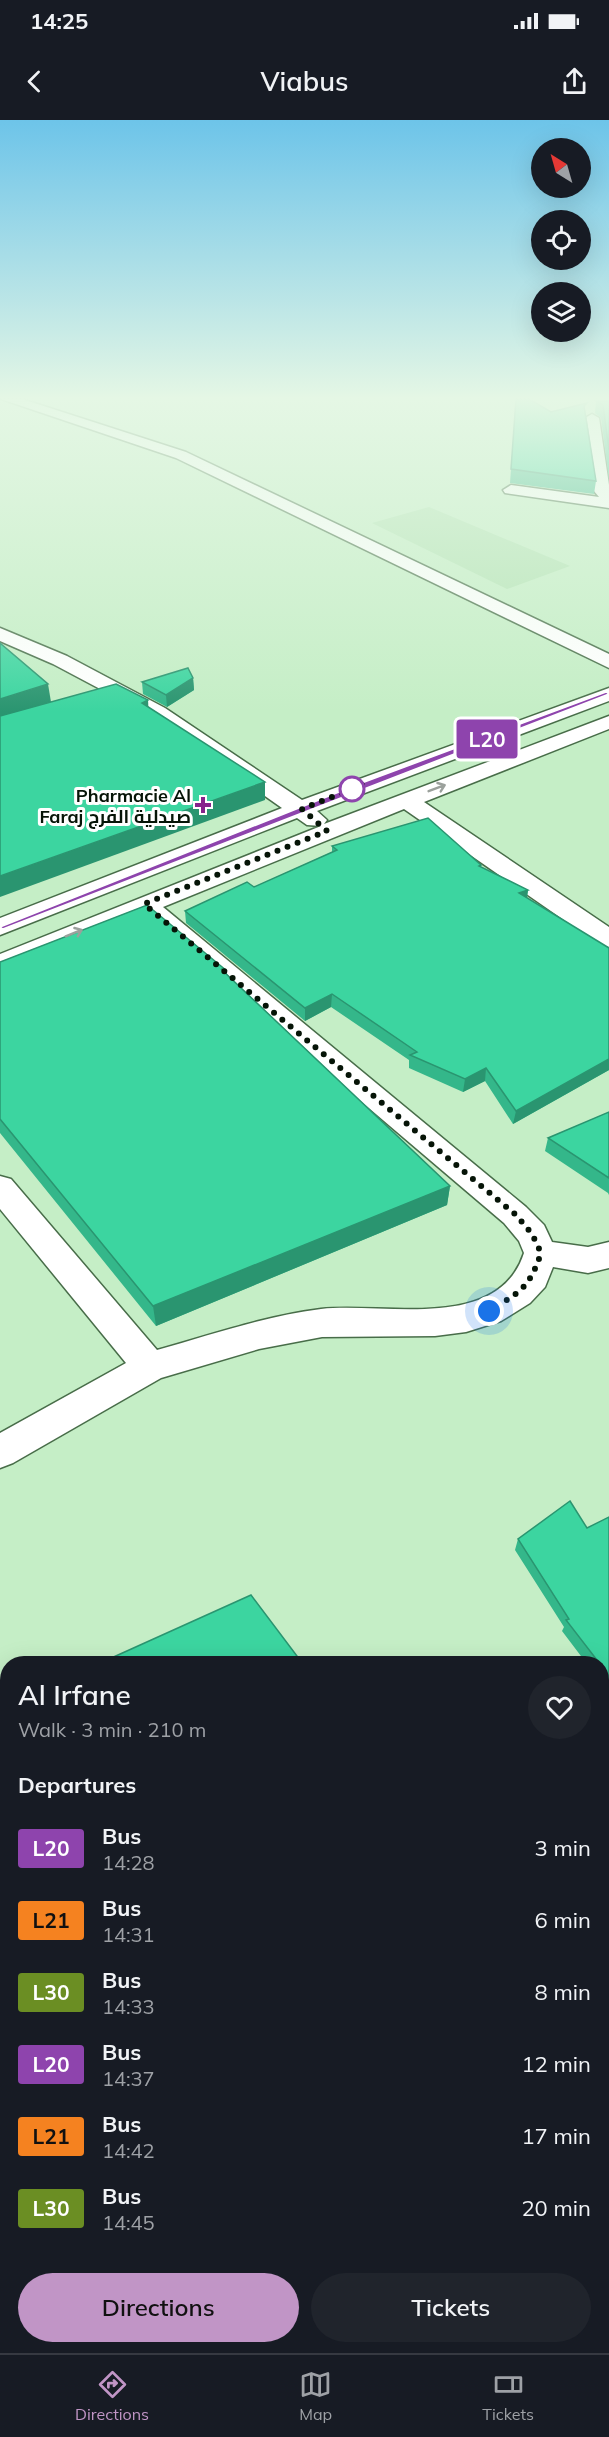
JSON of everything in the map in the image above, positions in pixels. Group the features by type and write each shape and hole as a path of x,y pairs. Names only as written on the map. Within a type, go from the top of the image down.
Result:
{"street":[{"path":"281,503 609,662"},
{"path":"0,633 119,690 158,712 302,809 327,831"},
{"path":"86,700 119,690"},
{"path":"0,927 302,809 609,694"},
{"path":"0,963 327,831 609,722"},
{"path":"406,800 609,939"},
{"path":"0,1452 150,1366 259,1335 322,1323 435,1322 465,1318 489,1311 518,1294 533,1278 541,1253 532,1234 516,1215 144,904"},
{"path":"0,1187 150,1366"},
{"path":"541,1253 588,1260 609,1255"}],"shaded area":[{"path":"429,507 570,566 507,589 372,523"}],"building":[{"path":"0,643 48,684 0,699"},
{"path":"188,668 193,678 166,695 142,682"},
{"path":"116,684 148,700 142,703 265,782 0,876 0,716"},
{"path":"428,818 481,865 479,866 528,890 519,893 609,948 609,1059 516,1111 486,1068 465,1079 410,1055 417,1052 332,994 305,1008 185,911 247,882 254,887 337,850 332,846"},
{"path":"147,905 227,971 221,969 450,1186 153,1306 0,1119 0,962"},
{"path":"609,1112 609,1178 548,1138"},
{"path":"570,1501 587,1528 609,1517 609,1656 594,1656 566,1620 569,1619 518,1539"},
{"path":"251,1595 297,1656 116,1656"}],"bus line":[{"name":"L20","path":"0,927 362,785 609,694"}],"place":[{"name":"Pharmacie Al Faraj صيدلية الفرج","path":"203,805"}],"route":[{"path":"352,789 362,785 302,809 327,831 144,904 516,1215 532,1234 541,1253 533,1278 518,1294 489,1311"}]}
